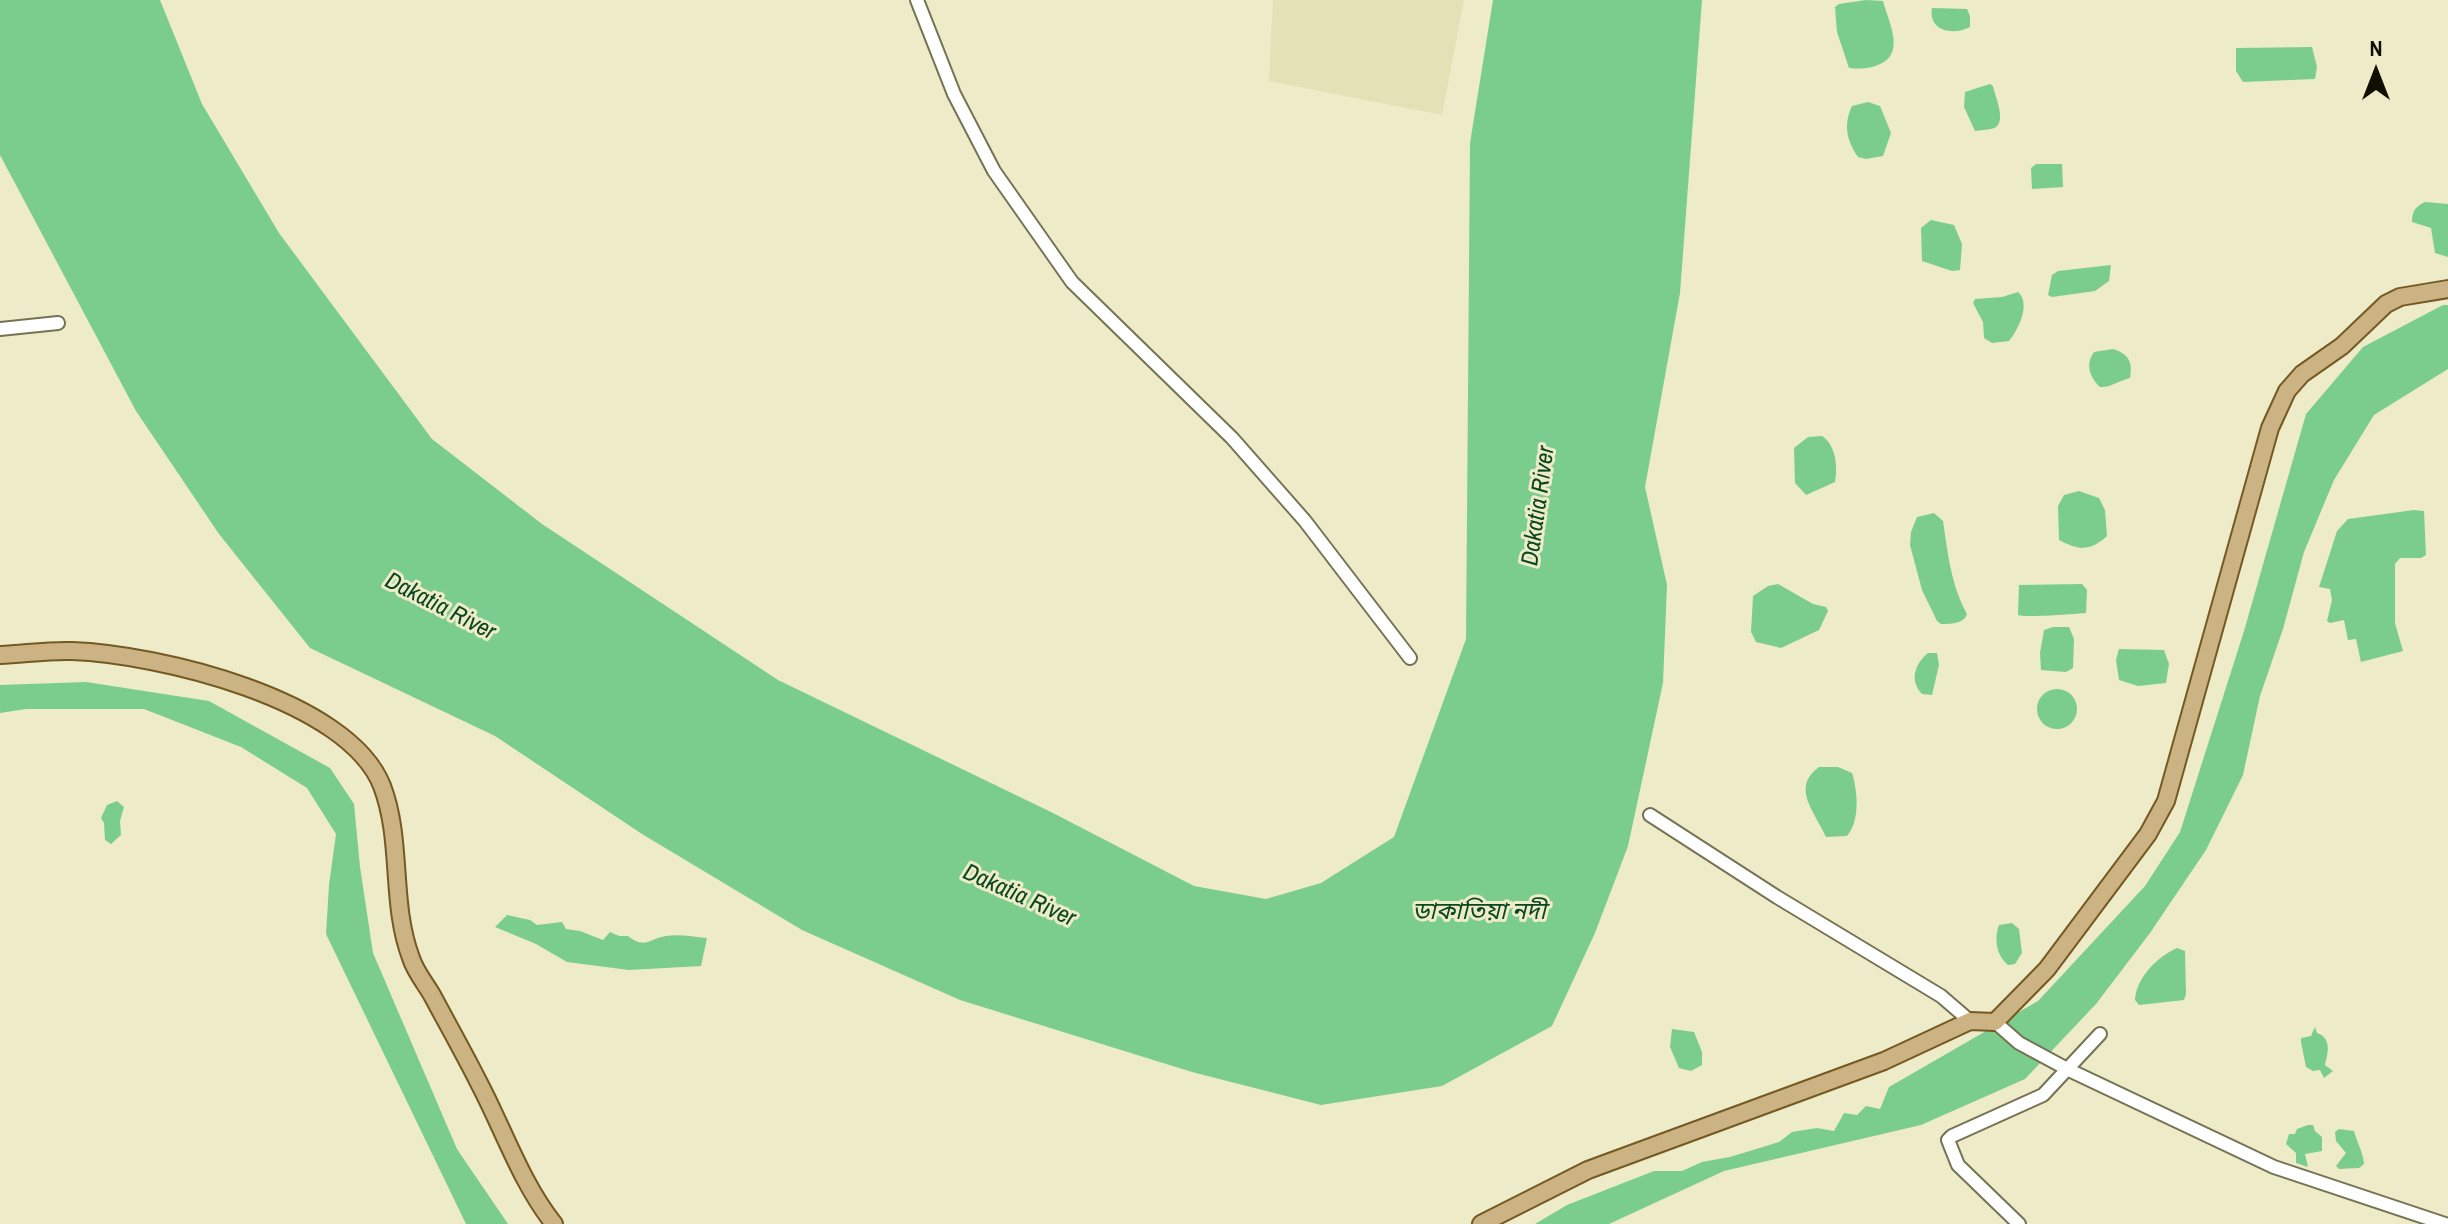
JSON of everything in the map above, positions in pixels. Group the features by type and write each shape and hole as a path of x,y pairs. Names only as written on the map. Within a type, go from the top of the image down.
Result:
{"main road":[{"path":"1481,1224 1588,1170 1884,1061 1970,1021 1995,1022 2047,969 2148,834 2166,801 2270,428 2287,391 2302,374 2342,346 2386,304 2400,297 2448,289"},
{"path":"0,655 71,651 111,654 227,679 289,704 342,738 369,762 390,810 402,929 411,961 481,1086 539,1205 554,1224"}],"street":[{"path":"917,0 954,94 994,171 1072,282 1232,438 1305,521 1410,658"},
{"path":"0,329 58,323"},
{"path":"1650,815 1777,897 1941,996 1970,1021"},
{"path":"1995,1022 2019,1043 2069,1070 2274,1167 2445,1224"},
{"path":"2019,1224 1958,1165 1948,1140 2043,1095 2100,1034"}],"shaded area":[{"path":"1273,0 1464,0 1442,115 1269,81"}],"water":[{"path":"0,0 160,0 202,104 279,233 432,439 542,524 778,680 1053,813 1194,886 1266,899 1321,883 1394,837 1466,639 1470,143 1493,0 1702,0 1680,293 1645,487 1667,585 1663,683 1628,846 1595,933 1552,1026 1442,1086 1321,1105 1192,1072 960,1000 802,930 642,834 495,736 310,648 219,534 136,411 0,155"},
{"path":"1866,0 1883,1 1894,45 1888,59 1876,66 1849,68 1837,32 1835,7"},
{"path":"1932,8 1967,9 1970,27 1956,31 1943,30 1934,22"},
{"path":"2312,47 2317,67 2315,79 2243,82 2236,71 2236,48"},
{"path":"1990,84 1999,108 1999,124 1992,129 1975,131 1964,107 1965,92"},
{"path":"1868,102 1880,106 1891,133 1883,156 1866,159 1858,157 1854,151 1847,126 1852,106"},
{"path":"2036,164 2062,164 2063,187 2032,189 2031,168"},
{"path":"2425,202 2448,204 2448,257 2435,253 2431,228 2412,222 2415,210"},
{"path":"1931,220 1954,225 1962,244 1960,270 1952,271 1922,261 1921,228"},
{"path":"2111,265 2109,281 2095,291 2048,295 2052,275 2058,271"},
{"path":"2018,292 2024,309 2016,330 2009,341 1992,343 1984,338 1983,322 1973,303 1975,299"},
{"path":"2448,305 2448,369 2374,415 2334,480 2304,552 2283,629 2260,696 2243,775 2206,850 2150,933 2096,1004 2025,1079 1921,1125 1724,1171 1609,1224 1535,1224 1567,1205 1654,1171 1682,1171 1702,1162 1779,1142 1792,1132 1817,1128 1834,1131 1844,1113 1857,1115 1866,1106 1880,1109 1889,1087 2038,1001 2145,886 2180,832 2244,631 2306,414 2363,347"},
{"path":"2113,349 2129,359 2130,378 2100,387 2090,371 2091,357 2094,352"},
{"path":"1822,436 1835,457 1835,482 1806,495 1795,483 1794,448 1808,437"},
{"path":"2079,491 2099,498 2105,510 2107,536 2095,545 2084,548 2059,540 2058,506 2064,495"},
{"path":"2424,511 2426,555 2421,558 2400,558 2395,564 2395,623 2403,651 2361,662 2356,639 2348,640 2344,620 2327,621 2332,600 2330,589 2319,587 2337,531 2348,519"},
{"path":"1934,513 1943,521 1954,581 1967,614 1960,622 1941,624 1937,621 1922,590 1910,545 1917,517"},
{"path":"1778,584 1813,604 1826,607 1828,611 1819,630 1781,648 1756,642 1751,632 1753,596 1768,586"},
{"path":"2082,584 2087,590 2086,613 2018,615 2019,585"},
{"path":"2069,627 2074,639 2073,668 2066,672 2041,670 2044,630"},
{"path":"2119,649 2164,650 2169,664 2166,683 2138,686 2119,680 2116,660"},
{"path":"1928,653 1937,653 1939,665 1932,695 1922,694 1915,678 1917,667"},
{"path":"86,682 209,701 330,768 354,804 373,953 457,1149 508,1224 466,1224 326,934 336,834 307,788 241,747 144,709 26,709 0,713 0,685"},
{"path":"2057,689 2071,695 2077,709 2071,723 2057,729 2043,723 2037,709 2043,695"},
{"path":"1819,767 1838,767 1852,773 1857,806 1847,836 1826,837 1808,801 1806,783"},
{"path":"117,801 124,807 120,821 121,835 111,844 105,840 101,818 107,805"},
{"path":"507,915 530,920 537,925 562,922 566,929 603,940 610,932 644,943 671,935 707,938 701,966 629,970 567,962 536,944 495,927"},
{"path":"2012,923 2019,929 2022,953 2015,964 2008,965 1999,952 1997,936 1999,925"},
{"path":"2177,948 2185,951 2184,1000 2139,1005 2135,1000 2136,992 2144,976 2163,956"},
{"path":"2315,1027 2327,1042 2325,1065 2333,1071 2324,1078 2320,1070 2313,1071 2306,1067 2301,1042 2301,1038 2311,1036"},
{"path":"1672,1029 1694,1032 1702,1052 1702,1065 1691,1071 1679,1068 1670,1047"},
{"path":"2313,1125 2322,1137 2322,1151 2305,1154 2308,1167 2296,1163 2296,1153 2286,1144 2289,1134 2295,1134 2297,1129"},
{"path":"2339,1129 2354,1131 2364,1164 2359,1168 2339,1169 2336,1166 2346,1153 2336,1141 2335,1132"}],"water label":[{"name":"Dakatia River","path":"1539,506"},
{"name":"Dakatia River","path":"440,607"},
{"name":"Dakatia River","path":"1019,896"},
{"name":"ডাকাতিয়া নদী","path":"1479,913"}]}
